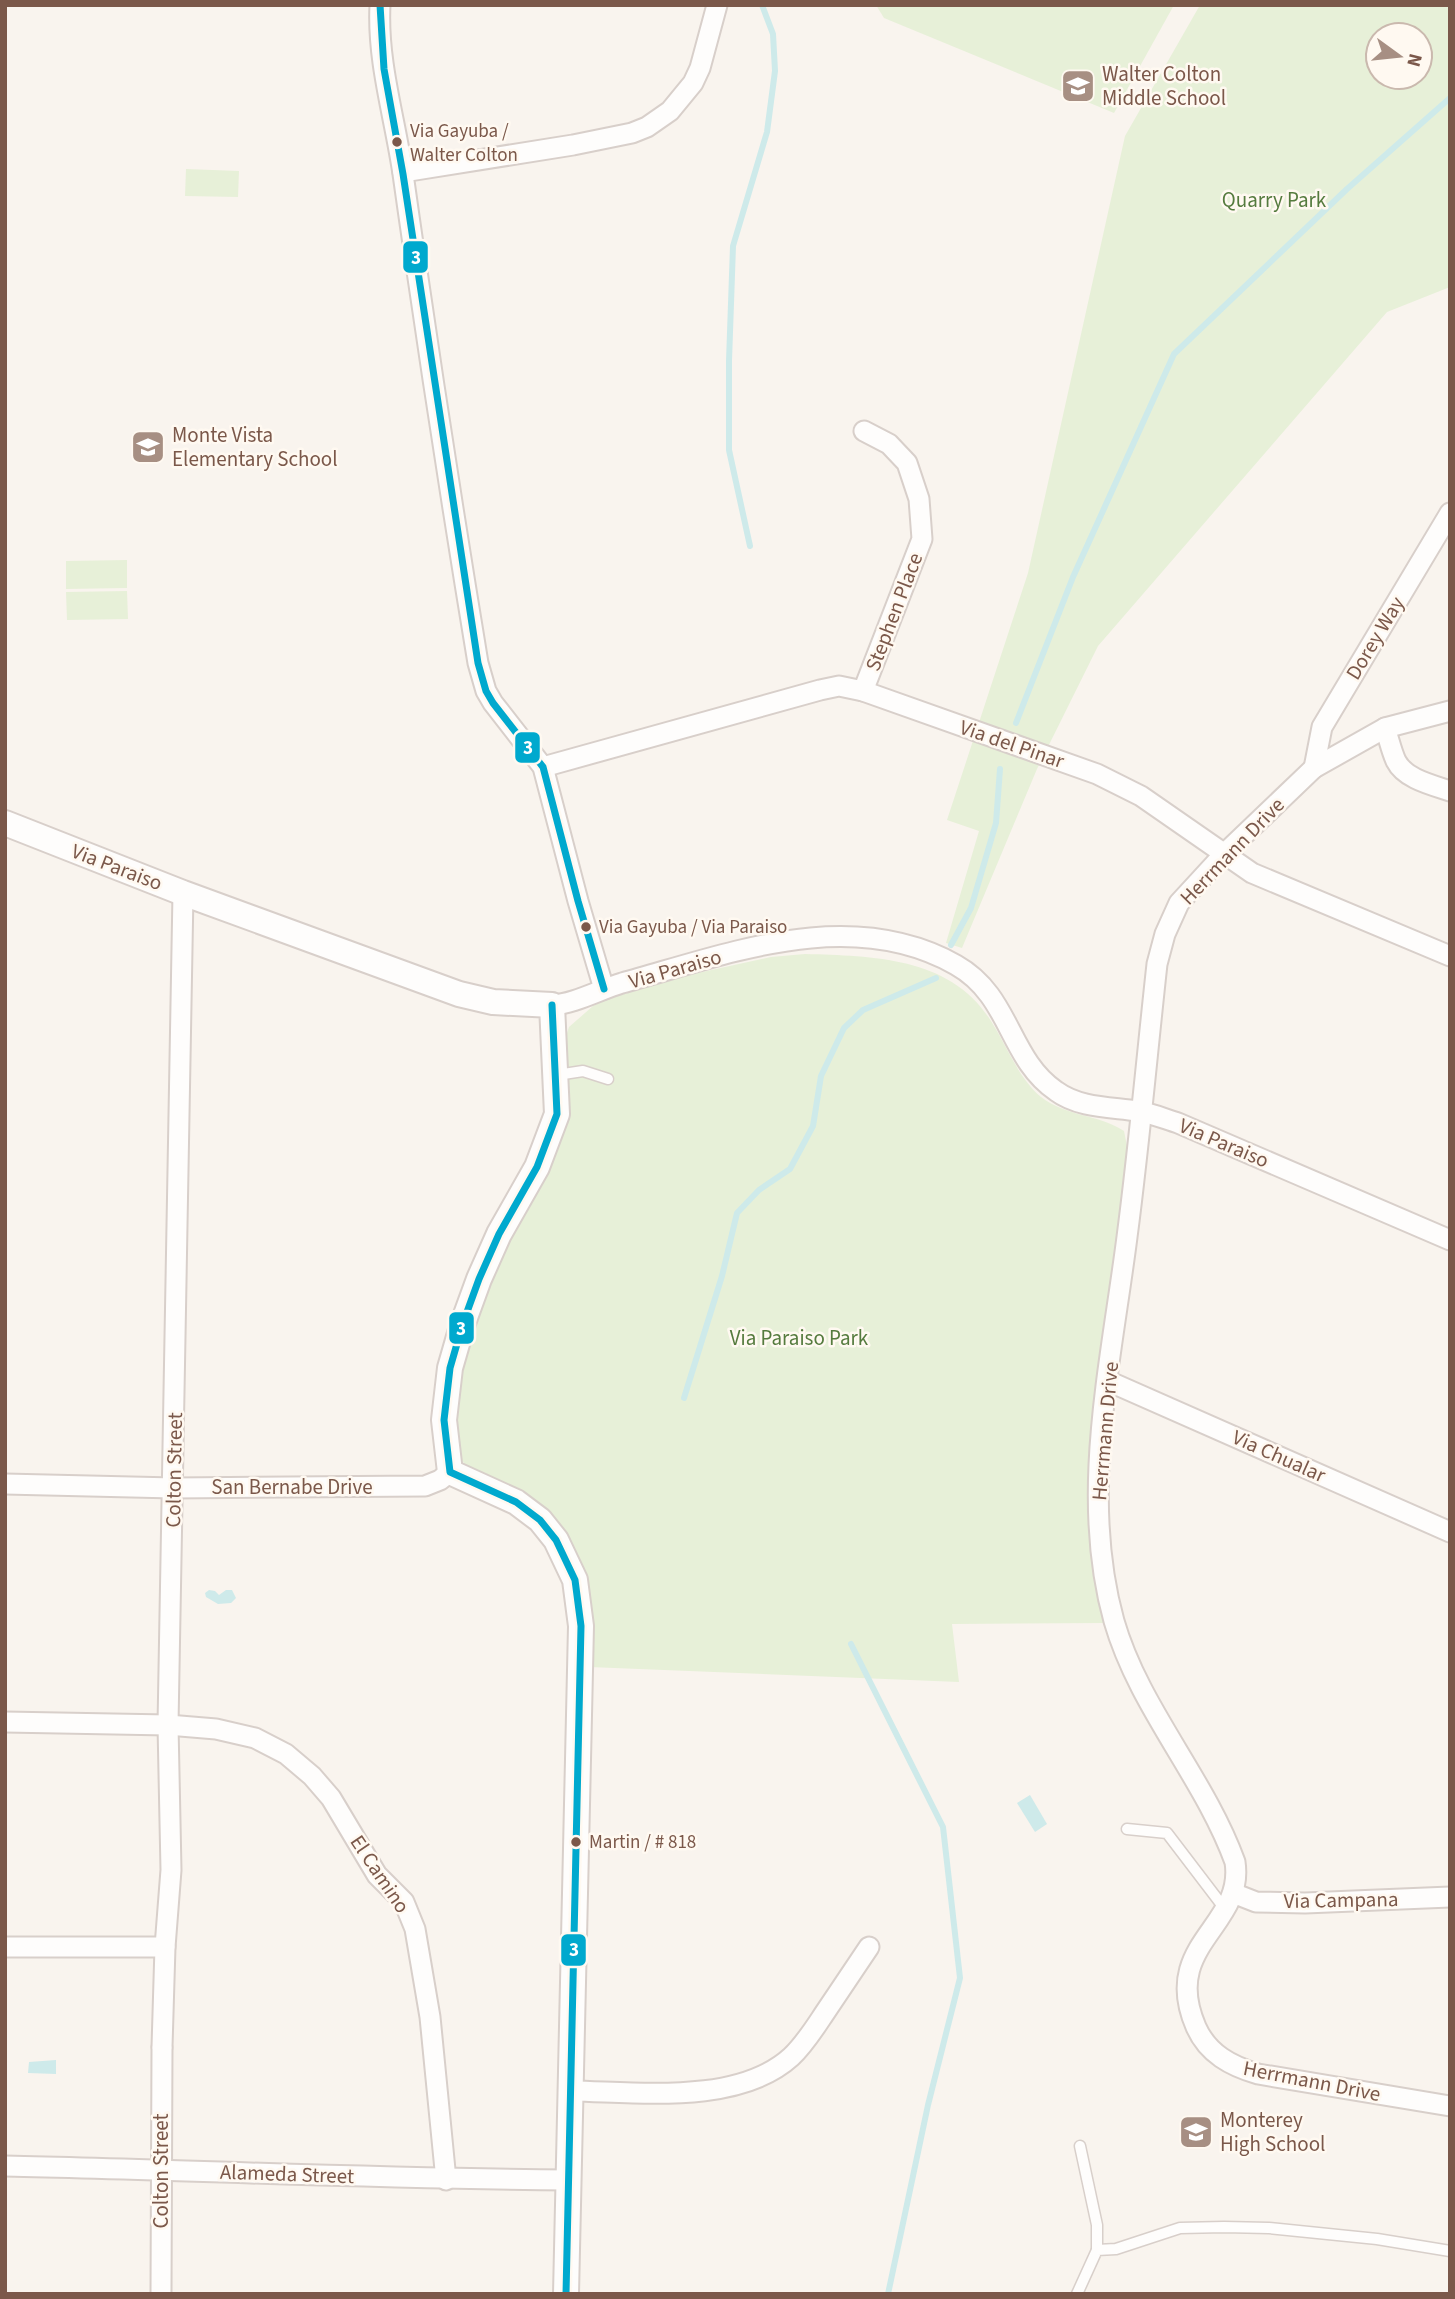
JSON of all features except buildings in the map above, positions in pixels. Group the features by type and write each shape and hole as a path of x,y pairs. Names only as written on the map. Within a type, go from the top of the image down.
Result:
{"street":[{"path":"380,5 382,51 478,663 486,691 493,703 543,767 604,989"},
{"path":"403,172 606,139 647,127 670,111 693,83 717,5"},
{"name":"Stephen Place","path":"863,691 922,539 919,499 907,463 889,444 864,431"},
{"name":"Dorey Way","path":"1314,768 1322,727 1450,513"},
{"name":"Via del Pinar","path":"543,767 820,690 839,686 863,691 1097,774 1141,796 1252,873 1450,956"},
{"name":"Herrmann Drive","path":"1450,711 1385,728 1314,768 1225,852 1179,903 1165,934 1157,964 1128,1235 1098,1467 1098,1525 1107,1593 1115,1625 1143,1691 1196,1781 1230,1847 1237,1874 1229,1901 1195,1954 1186,1983 1194,2022 1203,2039 1214,2052 1236,2066 1258,2074 1450,2106"},
{"path":"1385,728 1397,764 1426,784 1450,791"},
{"name":"Via Paraiso","path":"5,823 183,893 459,994 493,1002 566,1004 604,989 766,943 826,937 897,943 948,961 983,985 995,1001 1031,1068 1058,1093 1083,1103 1140,1111 1178,1123 1450,1240"},
{"name":"Colton Street","path":"161,2294 162,2047 165,1947 172,1870 168,1724 183,893"},
{"path":"552,1005 556,1114 537,1167 499,1234 479,1279 450,1368 444,1420 450,1472 516,1502 540,1520 556,1540 575,1580 581,1626 566,2294"},
{"name":"Via Chualar","path":"1108,1381 1450,1532"},
{"name":"San Bernabe Drive","path":"5,1484 174,1488 425,1486 450,1472"},
{"name":"El Camino","path":"5,1722 168,1724 216,1729 256,1738 286,1754 312,1776 331,1798 377,1875 404,1902 415,1929 430,2017 446,2180"},
{"name":"Via Campana","path":"1229,1901 1293,1902 1450,1897"},
{"path":"5,1947 165,1947"},
{"path":"572,2091 703,2090 741,2084 759,2077 790,2057 805,2042 869,1947"},
{"name":"Alameda Street","path":"5,2166 446,2180 570,2180"}],"lane":[{"path":"556,1075 583,1071 608,1079"},
{"path":"1127,1829 1167,1833 1229,1901"},
{"path":"1077,2294 1097,2250 1097,2225 1080,2146"},
{"path":"1097,2250 1116,2249 1180,2228 1224,2227 1269,2228 1377,2239 1450,2251"}],"green space":[{"name":"Walter Colton Middle School","path":"876,5 1174,5 1114,113 884,18"},
{"name":"Quarry Park","path":"1200,5 1450,5 1450,287 1387,312 1098,646 1037,769 962,948 946,943 979,831 947,820 1028,573 1125,136"},
{"path":"186,169 239,171 238,197 185,196"},
{"path":"127,560 127,588 66,589 66,561"},
{"path":"127,591 128,619 67,620 66,592"},
{"name":"Via Paraiso Park","path":"805,954 858,956 909,964 933,972 955,984 974,1000 991,1021 1019,1071 1041,1097 1051,1104 1104,1121 1124,1131 1127,1146 1126,1171 1090,1496 1093,1558 1105,1623 952,1624 959,1682 589,1667 586,1593 578,1554 564,1531 467,1467 457,1454 454,1434 461,1359 510,1229 565,1126 569,1107 565,1039 569,1027 593,1006 607,999 693,974 771,957"}],"water":[{"path":"209,1590 219,1595 226,1590 232,1590 236,1598 231,1603 218,1604 206,1597 205,1593"},
{"path":"1030,1795 1047,1824 1035,1832 1017,1803"},
{"path":"56,2060 56,2074 28,2073 29,2062"}],"waterway":[{"path":"750,546 729,450 729,361 733,246 767,132 775,71 773,34 762,5"},
{"path":"1016,723 1073,577 1174,354 1347,189 1450,98"},
{"path":"951,945 971,908 996,823 1000,769"},
{"path":"684,1398 722,1276 737,1213 759,1190 790,1169 813,1126 821,1076 844,1028 863,1010 936,978"},
{"path":"851,1644 943,1827 960,1978 928,2105 888,2294"}],"transit line":[{"name":"3","path":"380,5 384,69 403,174 478,663 486,691 493,703 543,767 604,989"},
{"name":"3","path":"552,1005 557,1114 537,1167 499,1234 479,1279 450,1368 444,1420 450,1472 516,1502 540,1520 556,1540 575,1580 581,1626 566,2294"}],"place":[{"name":"Walter Colton Middle School","path":"1078,86"},
{"name":"Via Gayuba / Walter Colton","path":"397,142"},
{"name":"Monte Vista Elementary School","path":"148,447"},
{"name":"Via Gayuba / Via Paraiso","path":"586,927"},
{"name":"Martin / # 818","path":"576,1842"},
{"name":"Monterey High School","path":"1196,2132"}]}
